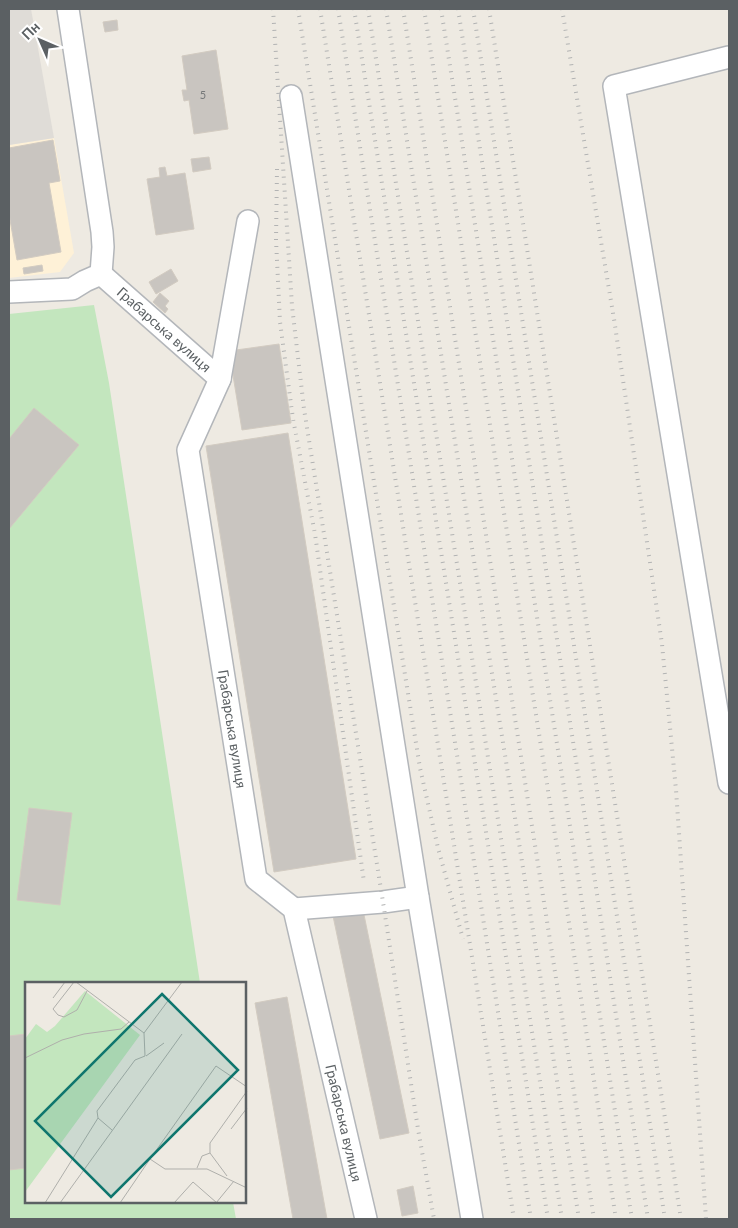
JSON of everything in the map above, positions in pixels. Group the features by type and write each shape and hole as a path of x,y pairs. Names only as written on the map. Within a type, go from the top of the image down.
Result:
{"street":[{"path":"9,292 72,290 84,281 101,274 102,232 68,9"},
{"path":"729,57 614,86 729,783"},
{"path":"291,96 418,897 472,1219"},
{"path":"220,379 248,221"},
{"name":"Грабарська вулиця","path":"101,274 220,379 188,450 256,879 294,909 366,1219"},
{"path":"294,909 383,902 418,897"}],"shaded area":[{"path":"9,9 31,9 54,138 9,145"},
{"path":"54,138 74,253 60,272 9,278 9,145"}],"green space":[{"path":"94,305 109,383 200,982 25,982 25,1203 233,1203 236,1219 9,1219 9,314"}],"building":[{"path":"117,20 118,30 105,32 103,22"},
{"path":"216,50 228,129 194,134 189,100 184,101 182,90 187,90 182,56"},
{"path":"53,140 60,181 49,183 61,252 17,260 9,214 9,148"},
{"path":"209,157 211,169 193,172 191,159"},
{"path":"165,167 167,176 185,173 194,229 156,235 147,179 160,177 159,168"},
{"path":"42,265 43,271 24,274 23,268"},
{"path":"171,269 178,281 156,294 149,282"},
{"path":"160,293 169,301 165,306 168,309 165,313 153,302"},
{"path":"279,344 291,423 242,430 229,351"},
{"path":"34,408 79,445 9,529 9,439"},
{"path":"288,433 356,859 274,872 206,446"},
{"path":"29,808 72,813 60,905 17,900"},
{"path":"363,910 409,1133 380,1139 333,916"},
{"path":"287,997 327,1219 293,1219 255,1003"},
{"path":"25,1034 25,1168 9,1170 9,1036"},
{"path":"413,1186 418,1213 402,1216 397,1190"}],"railway":[{"path":"273,9 292,306 304,409 418,1129 434,1219"},
{"path":"298,9 420,768 438,848 463,939"},
{"path":"320,9 514,1219"},
{"path":"338,9 531,1219"},
{"path":"354,9 548,1219"},
{"path":"368,9 562,1219"},
{"path":"386,9 579,1219"},
{"path":"403,9 594,1219"},
{"path":"424,9 616,1219"},
{"path":"441,9 632,1219"},
{"path":"458,9 648,1219"},
{"path":"473,9 665,1219"},
{"path":"489,9 681,1219"},
{"path":"562,9 614,319 662,644 676,790 706,1219"},
{"path":"277,169 276,240 280,322 293,419 315,534 364,882"}]}
